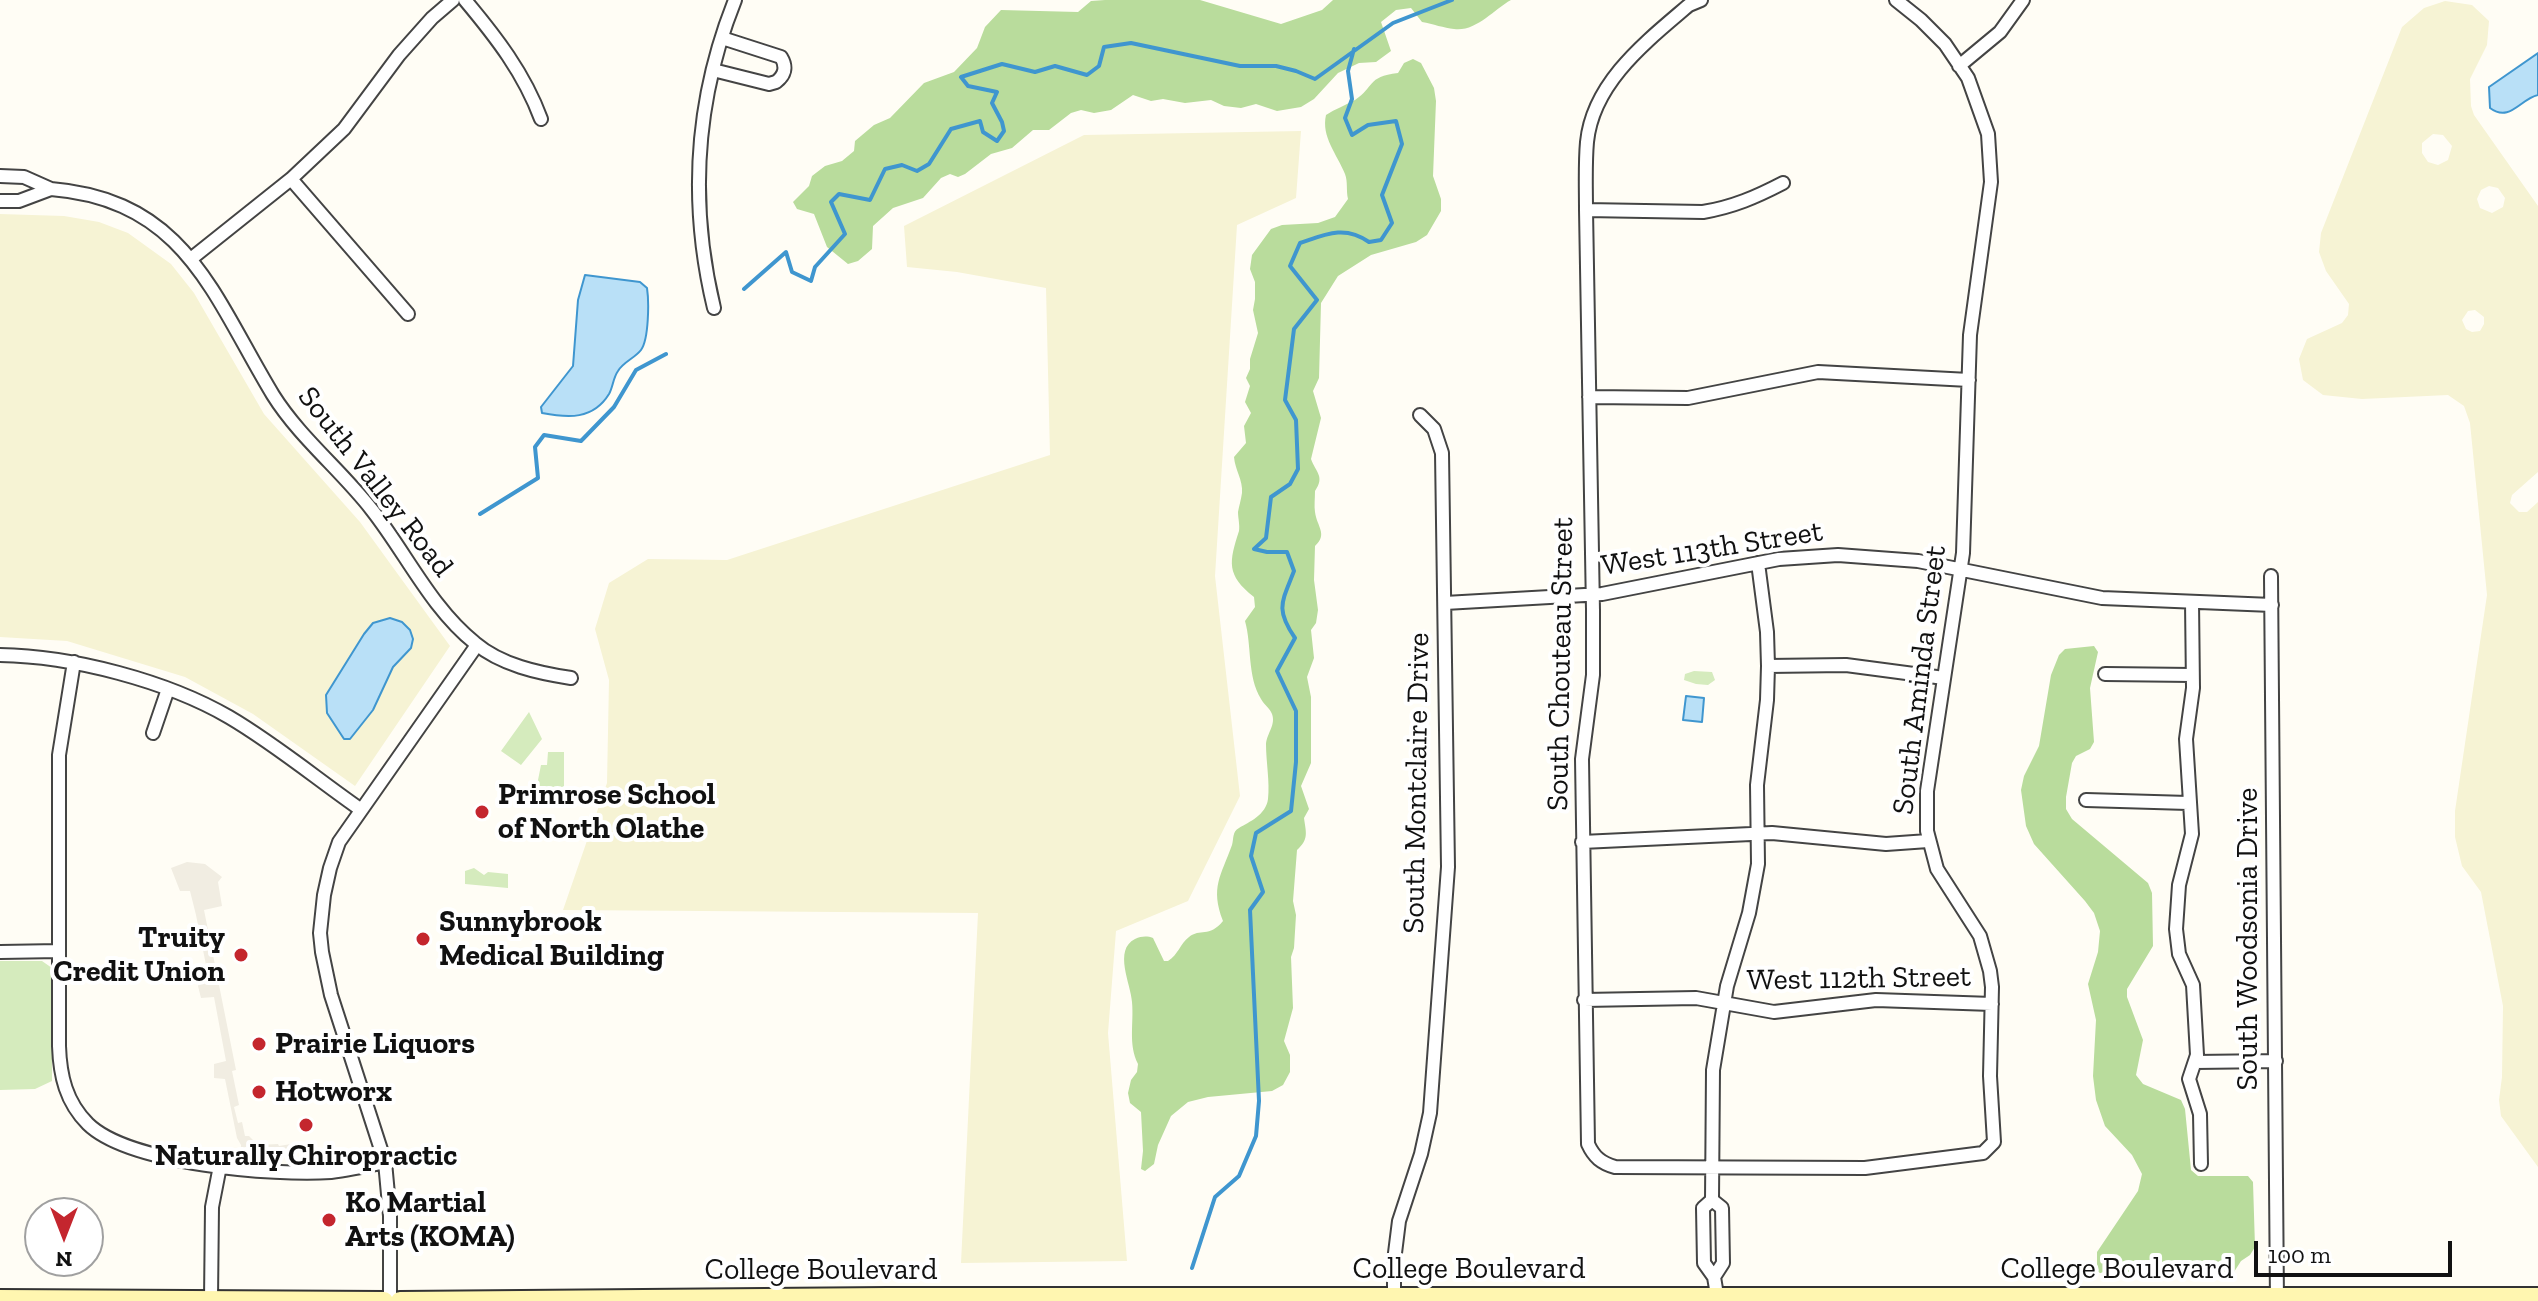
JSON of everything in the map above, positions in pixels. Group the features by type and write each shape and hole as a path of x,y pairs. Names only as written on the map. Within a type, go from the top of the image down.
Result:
{"main road":[{"name":"College Boulevard","path":"400,1301 2538,1297"},
{"path":"0,1299 384,1301"}],"street":[{"path":"192,258 291,179 344,129 399,55 453,0"},
{"path":"465,0 499,41 530,88 541,119"},
{"path":"714,308 706,273 698,178 701,125 713,70 735,0"},
{"name":"South Chouteau Street","path":"1701,0 1689,5 1630,57 1601,98 1587,138 1593,675 1582,759 1582,842 1588,1144 1593,1155 1603,1164 1615,1167 1712,1166"},
{"name":"South Aminda Street","path":"1712,1166 1865,1168 1983,1153 1990,1149 1995,1134 1990,1076 1990,971 1980,936 1937,869 1928,841 1927,791 1960,571 1970,335 1991,182 1988,134 1968,78 1945,44 1896,0"},
{"path":"1959,66 2000,32 2023,0"},
{"path":"713,70 769,84 782,77 784,71 785,63 781,57 722,38"},
{"name":"South Valley Road","path":"0,176 24,177 51,189 82,192 131,210 172,238 192,258 225,308 274,397 293,423 371,509 459,629 477,645 518,666 571,678"},
{"path":"291,179 408,314"},
{"path":"1586,210 1703,212 1745,203 1783,183"},
{"path":"0,201 19,201 51,189"},
{"path":"1589,397 1688,398 1818,372 1969,380"},
{"name":"South Montclaire Drive","path":"1394,1297 1399,1221 1421,1154 1430,1113 1448,867 1442,453 1434,429 1420,415"},
{"name":"West 113th Street","path":"1445,603 1593,594 1758,563 1838,555 1918,561 2102,598 2272,605"},
{"path":"1718,1298 1714,1277 1704,1263 1703,1208 1712,1200 1713,1070 1724,1004 1753,896 1758,864 1757,785 1768,666 1758,563"},
{"name":"South Woodsonia Drive","path":"2271,576 2277,1299"},
{"path":"2192,602 2193,688 2186,739 2192,834 2179,885 2176,929 2179,954 2193,985 2197,1046 2189,1079 2200,1114 2201,1164"},
{"path":"390,1301 390,1216 385,1162 331,995 320,933 330,868 339,842 477,645"},
{"path":"0,655 74,662 168,689 230,718 360,809"},
{"path":"74,662 59,755 59,951 61,1077 79,1113 98,1132 119,1143 165,1156 220,1166 267,1171 329,1172 385,1162"},
{"path":"1768,666 1846,665 1944,678"},
{"path":"2105,674 2192,675"},
{"path":"153,733 168,689"},
{"path":"2086,800 2188,803"},
{"path":"1582,842 1758,834 1886,844 1928,841"},
{"path":"0,952 59,951"},
{"name":"West 112th Street","path":"1584,1000 1696,998 1774,1012 1876,1000 1992,1004"},
{"path":"2195,1062 2276,1061"},
{"path":"211,1299 212,1207 220,1166"},
{"path":"1712,1200 1722,1208 1723,1263 1714,1277"}],"shaded area":[{"path":"2445,1 2472,5 2489,21 2487,45 2470,79 2471,106 2474,115 2538,206 2538,472 2512,495 2510,503 2519,512 2527,512 2538,502 2538,1167 2501,1116 2503,1006 2481,892 2462,866 2455,837 2455,811 2487,595 2470,423 2464,406 2448,395 2362,399 2323,395 2303,380 2299,359 2307,339 2342,323 2348,315 2349,304 2326,271 2319,252 2321,233 2402,27 2424,8","holes":["2433,134 2443,135 2452,146 2448,160 2438,165 2428,162 2422,153 2422,143","2489,186 2498,188 2505,198 2503,207 2492,213 2480,208 2477,199 2481,190","2475,310 2484,317 2480,331 2466,329 2462,320 2468,311"]},
{"path":"1301,131 1296,198 1237,225 1215,576 1240,796 1188,901 1116,931 1108,1033 1127,1261 961,1263 978,913 563,910 607,783 609,680 595,629 609,583 648,559 727,560 1050,455 1046,288 957,272 907,267 904,226 1084,135"},
{"path":"0,214 64,216 99,222 128,233 171,264 194,293 264,414 360,522 450,646 355,786 253,714 185,677 67,641 0,637"},
{"path":"187,862 205,864 222,877 218,882 222,906 204,910 236,1070 232,1071 239,1105 234,1107 238,1123 242,1122 245,1136 258,1145 303,1142 304,1149 279,1151 245,1147 242,1154 246,1160 240,1160 241,1145 225,1079 214,1078 214,1064 226,1061 214,997 201,998 198,986 200,982 209,980 196,915 190,891 180,891 171,868"}],"green space":[{"path":"1200,0 1281,24 1322,10 1333,0 1511,0 1477,24 1462,29 1422,22 1411,8 1396,10 1381,22 1391,51 1376,62 1359,63 1338,73 1314,99 1301,107 1277,111 1256,104 1241,108 1224,106 1211,100 1185,103 1163,99 1151,101 1133,95 1111,110 1071,113 1049,130 1033,130 1012,148 991,154 965,174 958,177 950,174 941,178 923,198 893,208 873,226 872,249 858,261 848,264 827,247 814,214 797,209 793,202 809,186 812,176 825,166 842,161 854,151 855,141 874,125 890,118 924,83 954,72 977,48 985,27 1001,10 1078,12 1091,1"},
{"path":"1413,59 1421,63 1434,88 1433,176 1441,199 1441,211 1427,235 1416,242 1371,255 1338,276 1321,303 1319,378 1313,391 1321,418 1311,459 1319,475 1315,507 1321,538 1315,546 1314,580 1318,610 1316,623 1311,630 1314,658 1307,677 1311,697 1311,763 1301,786 1309,809 1304,818 1305,839 1297,850 1293,901 1296,915 1291,957 1293,1008 1284,1041 1290,1055 1290,1072 1283,1085 1272,1091 1188,1102 1171,1116 1158,1145 1154,1164 1145,1171 1141,1169 1141,1112 1130,1103 1128,1093 1138,1064 1132,1041 1132,1002 1125,951 1135,939 1151,937 1164,961 1168,961 1189,937 1209,931 1223,921 1217,890 1234,833 1261,814 1268,799 1266,744 1273,718 1257,690 1252,671 1245,621 1255,607 1254,597 1238,582 1232,567 1242,493 1234,457 1246,443 1244,426 1251,413 1245,402 1250,386 1246,378 1258,333 1253,310 1255,282 1250,269 1252,255 1271,229 1282,225 1318,223 1335,217 1348,199 1347,183 1328,138 1326,115 1355,100 1381,77 1398,73 1404,63"},
{"path":"2094,646 2098,652 2090,688 2094,742 2072,763 2066,809 2072,819 2148,883 2152,893 2153,946 2127,989 2143,1040 2136,1075 2143,1084 2181,1100 2185,1109 2191,1170 2198,1176 2248,1176 2253,1182 2255,1247 2234,1272 2097,1271 2097,1252 2138,1191 2142,1174 2132,1155 2105,1126 2096,1100 2093,1076 2096,1020 2088,984 2098,952 2100,931 2094,913 2085,901 2034,844 2026,826 2021,790 2024,776 2039,746 2051,675 2059,655 2065,649"},
{"path":"1712,672 1715,680 1708,685 1684,680 1685,674"},
{"path":"529,712 542,739 521,765 501,751"},
{"path":"548,752 564,752 564,788 536,790 541,765 547,765"},
{"path":"474,868 484,875 488,872 508,874 508,888 465,884 465,871"},
{"path":"0,961 42,961 52,968 52,1081 35,1089 0,1090"}],"water":[{"path":"2538,53 2538,95 2509,112 2497,112 2490,108 2489,87"},
{"path":"585,275 640,282 647,288 648,320 644,345 620,368 609,394 595,409 570,416 542,413 541,407 573,366 578,300"},
{"path":"390,618 402,622 410,630 413,639 411,648 393,667 373,710 350,739 344,739 327,713 326,695 373,623"},
{"path":"1686,696 1704,698 1702,722 1683,720"}],"waterway":[{"path":"744,289 786,252 792,272 811,281 815,267 845,234 831,202 839,194 870,200 885,169 902,165 917,171 929,164 951,129 980,121 983,132 997,141 1004,131 992,103 997,92 968,86 961,77 1002,64 1035,72 1055,66 1087,75 1099,66 1104,47 1131,43 1240,66 1276,66 1315,79 1393,23 1452,0"},
{"path":"1192,1268 1215,1197 1239,1176 1256,1136 1259,1101 1250,910 1263,892 1251,856 1256,833 1291,811 1296,762 1296,711 1277,671 1295,638 1285,620 1282,605 1294,571 1287,552 1254,549 1266,538 1271,497 1290,484 1298,469 1296,420 1285,400 1294,329 1317,300 1290,266 1300,243 1343,232 1369,242 1381,240 1392,223 1382,195 1402,144 1396,121 1368,125 1352,135 1345,118 1352,99 1348,71 1354,49"},
{"path":"480,514 538,478 535,447 544,435 581,441 614,407 636,370 666,354"}],"place":[{"name":"Primrose School of North Olathe","path":"482,812"},
{"name":"Sunnybrook Medical Building","path":"423,939"},
{"name":"Truity Credit Union","path":"241,955"},
{"name":"Prairie Liquors","path":"259,1044"},
{"name":"Hotworx","path":"259,1092"},
{"name":"Naturally Chiropractic","path":"306,1125"},
{"name":"Ko Martial Arts (KOMA)","path":"329,1220"}]}
